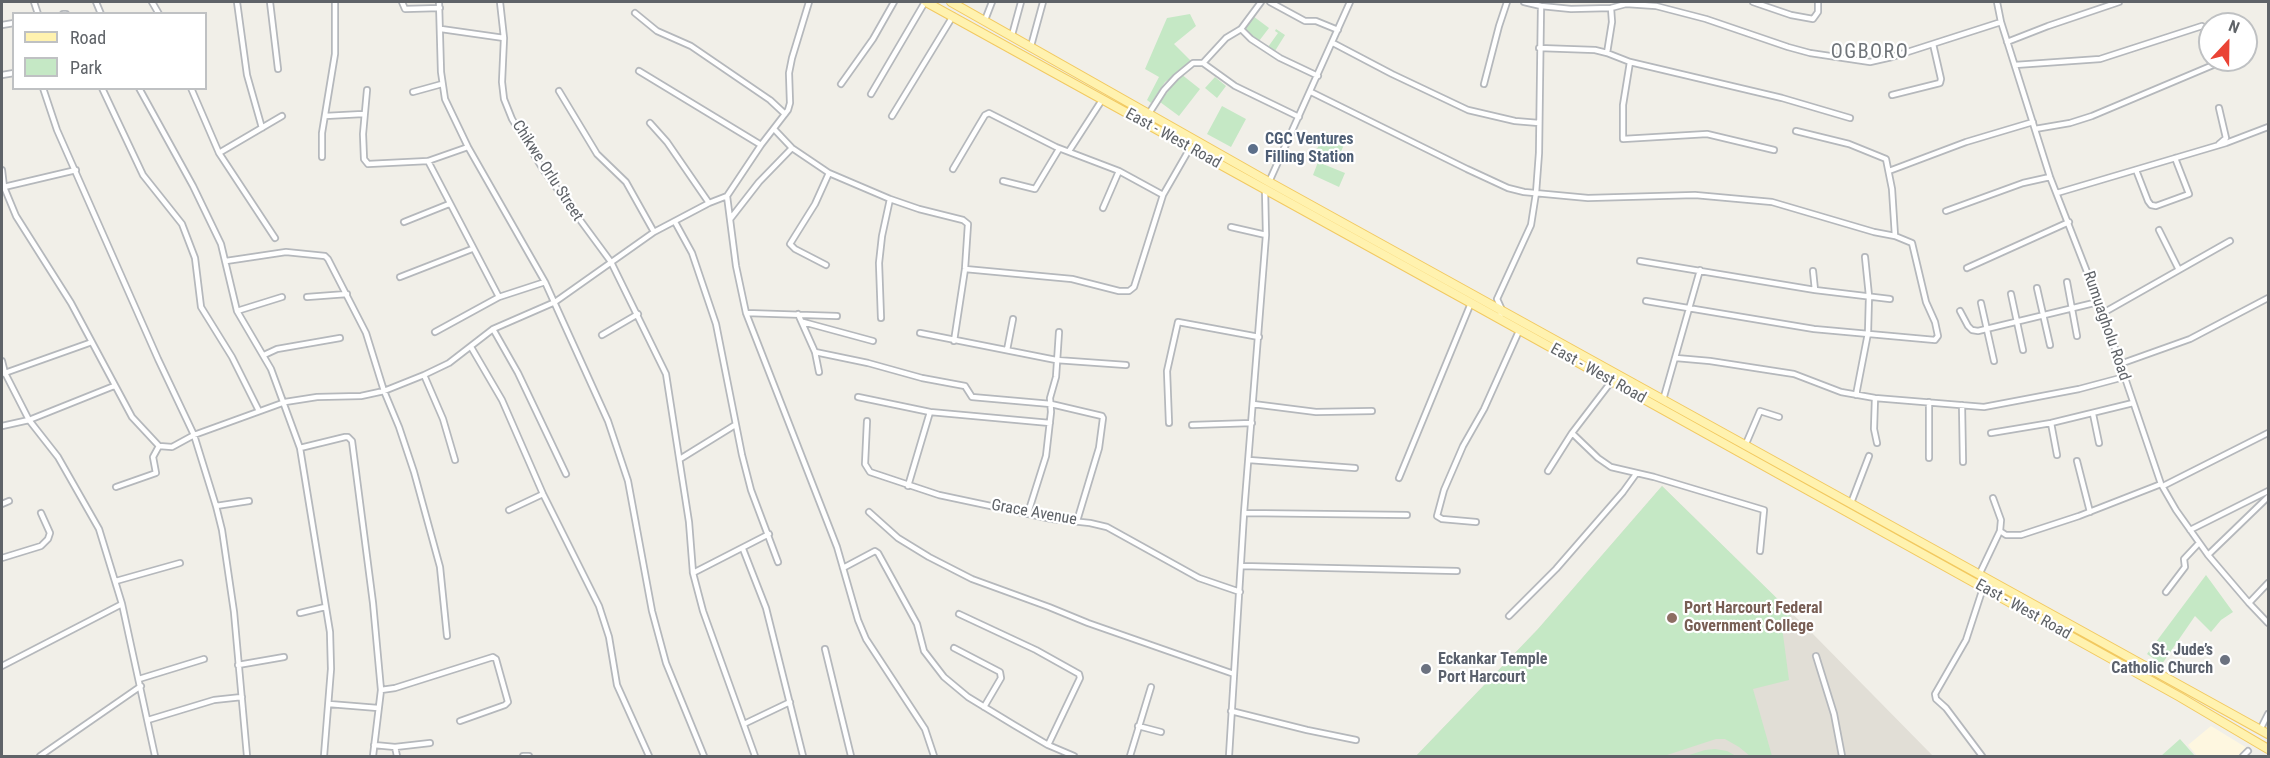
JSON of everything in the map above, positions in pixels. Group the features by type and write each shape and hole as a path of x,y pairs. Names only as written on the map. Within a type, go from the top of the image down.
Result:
{"main road":[{"name":"East - West Road","path":"925,2 1190,148 1502,310 2268,734"},
{"name":"East - West Road","path":"951,2 1012,34 1267,186 1519,331 2180,697 2268,749"}],"street":[{"path":"237,2 248,75 262,128"},
{"path":"270,2 278,69"},
{"path":"322,158 322,133 335,54 335,2"},
{"path":"402,2 405,9 440,8"},
{"path":"439,2 442,84 451,114 545,282 595,389 628,481 652,610 666,663 704,756"},
{"name":"Chikwe Orlu Street","path":"500,2 504,38 502,82 504,99 512,118 544,171 611,262 666,374 680,459 693,573 703,611 755,756"},
{"path":"2,170 3,189 16,216 71,303 132,417 159,446 172,447 194,435 285,402 317,397 361,396 384,391 424,375 449,363 494,329 555,302 654,232 727,196 785,114 790,103 789,73 792,57 809,2"},
{"path":"841,84 873,39 894,2"},
{"path":"871,94 925,2"},
{"path":"985,20 992,2"},
{"path":"1012,34 1021,2"},
{"path":"1031,46 1043,2"},
{"path":"1203,63 1226,38 1241,29 1261,2"},
{"path":"1270,2 1305,21 1316,21 1338,30"},
{"path":"1229,756 1244,513 1266,236 1267,186 1350,2"},
{"path":"1484,84 1507,2"},
{"path":"1524,2 1571,9 1611,8 1626,3 1656,6 1706,19 1810,53 1870,62 2001,22"},
{"path":"1753,2 1770,4 1791,15 1813,19 1818,12 1818,2"},
{"name":"Rumuagholu Road","path":"1997,2 2007,42 2050,177 2103,313 2162,485 2208,555 2268,623"},
{"path":"2007,42 2119,2"},
{"path":"1499,319 1502,310 1497,299 1531,225 1536,194 1541,6"},
{"path":"1607,53 1612,22 1611,8"},
{"path":"635,13 657,31 691,46 770,100 785,114"},
{"path":"892,116 953,16"},
{"path":"2015,64 2100,58 2198,27"},
{"path":"441,29 504,38"},
{"path":"1241,29 1251,39 1280,58 1318,76"},
{"path":"1333,43 1468,110 1515,121 1539,123"},
{"path":"1892,95 1940,83 1933,44"},
{"path":"1539,48 1595,50 1630,62 1782,98 1850,118"},
{"path":"1630,62 1623,105 1623,140 1707,134 1774,150"},
{"path":"1148,115 1164,90 1176,77 1193,63 1203,63 1235,86 1299,117"},
{"path":"639,71 761,145"},
{"path":"2035,129 2070,123 2092,116 2198,71"},
{"path":"413,92 442,84"},
{"path":"44,90 57,130 194,435 216,506 224,542 247,756"},
{"path":"103,90 143,175 182,224 195,258 201,307 232,357 259,411"},
{"path":"140,90 221,244 237,311 250,336 264,355 285,402 300,448 330,632 324,756"},
{"path":"193,90 219,153 275,238"},
{"path":"367,90 363,114 364,159 368,164 428,161 468,147"},
{"path":"559,91 597,154 626,182 654,232"},
{"path":"1311,92 1508,188 1536,194 1588,198 1695,195 1772,202 1895,236 1912,243 1926,302 1935,322 1938,336 1935,340 1814,329 1646,301"},
{"path":"1069,151 1102,100"},
{"path":"2217,146 2226,138 2219,108"},
{"path":"953,169 985,115 989,113 1059,149 1119,171 1163,195"},
{"path":"325,116 363,114"},
{"path":"219,153 282,116"},
{"path":"1889,171 1966,142 2033,122"},
{"path":"650,123 667,142 709,203"},
{"path":"2057,193 2217,146 2268,127"},
{"path":"774,129 792,148 829,173 890,199 963,220 968,224 965,269 954,340"},
{"path":"1796,131 1849,144 1883,157 1889,171 1895,236"},
{"path":"730,219 759,182 792,148"},
{"path":"965,269 1072,279 1119,291 1129,291 1134,287 1163,195 1190,148"},
{"path":"1003,181 1035,189 1059,149"},
{"path":"2136,170 2148,201 2151,205 2156,206 2189,194 2175,158"},
{"path":"428,161 499,297"},
{"path":"3,189 76,170"},
{"path":"1103,208 1119,171"},
{"path":"826,265 795,249 790,243 815,204 829,173"},
{"path":"1946,211 2023,183 2050,177"},
{"path":"727,196 736,266 746,313 837,547 848,592 866,639 924,729 934,756"},
{"path":"881,318 879,263 890,199"},
{"path":"404,222 449,204"},
{"path":"675,222 692,253 716,324 735,425 752,490 778,562"},
{"path":"1967,268 2069,222"},
{"path":"1231,227 1266,236"},
{"path":"2159,230 2179,270"},
{"path":"2103,313 2230,241"},
{"path":"400,277 472,249"},
{"path":"226,261 286,252 324,256 328,259 366,333 384,391 414,472 440,567 447,636"},
{"path":"1856,395 1868,333 1869,296 1865,257"},
{"path":"1640,261 1815,290 1890,299"},
{"path":"1663,400 1700,270"},
{"path":"1813,271 1815,290"},
{"path":"435,332 499,297 545,282"},
{"path":"2067,282 2077,336"},
{"path":"2037,288 2050,345"},
{"path":"307,297 347,294"},
{"path":"2011,294 2023,350"},
{"path":"237,311 282,297"},
{"path":"2120,364 2190,339 2268,298"},
{"path":"1960,311 1972,330 1987,329 2098,302"},
{"path":"1399,478 1471,303"},
{"path":"1981,303 1994,361"},
{"path":"746,313 837,316"},
{"path":"602,335 638,314"},
{"path":"798,314 815,352 819,372"},
{"path":"1007,350 1013,319"},
{"path":"803,322 873,341"},
{"path":"1169,423 1167,371 1178,322 1259,337"},
{"path":"494,329 518,373 566,474"},
{"path":"1476,522 1442,519 1437,516 1444,490 1463,446 1484,409 1519,331"},
{"path":"1028,513 1046,456 1051,391 1056,377 1059,332"},
{"path":"920,333 1056,360 1126,365"},
{"path":"264,355 277,350 340,338"},
{"path":"3,373 92,342"},
{"path":"471,347 502,400 543,494 598,606 609,636 613,673 617,685 649,756"},
{"path":"815,352 968,387 972,397 1051,404 1098,413 1103,418 1097,457 1077,521"},
{"path":"1676,358 1794,374 1841,392 1856,395 1984,407 2079,389 2124,377"},
{"path":"2,361 3,373 29,420 58,457 99,529 122,604 155,756"},
{"path":"424,375 443,419 455,460"},
{"path":"1548,471 1572,433 1611,382"},
{"path":"2,426 29,420 114,386"},
{"path":"858,397 930,411 1050,423"},
{"path":"1875,398 1876,443"},
{"path":"1929,402 1929,458"},
{"path":"1991,433 2051,423 2133,403"},
{"path":"1253,404 1316,412 1372,411"},
{"path":"1962,405 1963,462"},
{"path":"908,486 930,411"},
{"path":"1745,446 1760,411 1779,417"},
{"path":"2093,414 2099,443"},
{"name":"Grace Avenue","path":"867,421 865,464 868,470 908,486 939,495 1052,519 1107,527 1199,578 1240,592"},
{"path":"1192,425 1252,423"},
{"path":"2051,423 2057,455"},
{"path":"680,459 735,425"},
{"path":"1572,433 1611,467 1654,477 1764,510 1760,551"},
{"path":"2000,531 2006,535 2021,535 2090,512 2162,485 2268,433"},
{"path":"300,448 345,437 352,441 373,603 381,690 373,756"},
{"path":"116,487 156,473 153,457 159,446"},
{"path":"1851,503 1869,456"},
{"path":"1249,460 1355,468"},
{"path":"2077,461 2090,512"},
{"path":"1509,616 1556,569 1636,474"},
{"path":"2190,530 2268,491"},
{"path":"509,510 543,494"},
{"path":"2208,555 2268,497"},
{"path":"1980,573 2000,531 2001,520 1993,498"},
{"path":"2,504 9,501"},
{"path":"216,506 249,501"},
{"path":"869,512 898,538 972,579 1088,623 1234,674"},
{"path":"2,558 41,546 48,539 50,533 41,513"},
{"path":"1244,513 1407,515"},
{"path":"693,573 769,534"},
{"path":"2166,592 2185,567 2184,559 2199,543"},
{"path":"743,549 765,608 803,756"},
{"path":"843,568 874,552 878,553 917,624 924,651 944,677 984,707 1048,745 1074,756"},
{"path":"116,580 180,563"},
{"path":"1241,566 1457,571"},
{"path":"2249,603 2268,583"},
{"path":"1982,756 1946,708 1936,699 1935,694 1966,640 1983,588"},
{"path":"2,666 122,604"},
{"path":"300,613 325,607"},
{"path":"959,614 1079,674 1080,678 1048,745"},
{"path":"954,648 1000,672 1001,678 984,707"},
{"path":"825,649 851,756"},
{"path":"1816,656 1834,714 1842,756"},
{"path":"238,665 284,657"},
{"path":"381,690 395,688 493,657 496,659 508,702 460,721"},
{"path":"139,679 204,659"},
{"path":"40,756 141,686"},
{"path":"1130,756 1151,687"},
{"path":"148,720 214,700 242,697"},
{"path":"744,724 789,702"},
{"path":"328,704 378,708"},
{"path":"1232,711 1356,740"},
{"path":"2260,730 2268,714"},
{"path":"1138,726 1161,732"},
{"path":"375,745 395,747 430,743"},
{"path":"395,747 397,756"},
{"path":"2243,756 2248,751"},
{"path":"522,756 529,756"}],"shaded area":[{"name":"Port Harcourt Federal Government College","path":"1662,486 1933,756 1416,756 1538,629"},
{"path":"2211,726 2247,748 2237,756 2197,756 2188,745"}],"green space":[{"path":"1190,14 1196,26 1174,44 1193,63 1165,82 1151,103 1147,100 1159,77 1145,69 1167,18"},
{"path":"1253,16 1269,28 1259,41 1243,29"},
{"path":"1276,29 1285,35 1275,51 1268,47 1278,33"},
{"path":"1181,74 1200,89 1179,116 1160,102"},
{"path":"1215,77 1226,86 1217,98 1205,88"},
{"path":"1222,106 1246,119 1231,147 1207,134"},
{"path":"1324,131 1346,140 1337,161 1316,152"},
{"path":"1318,162 1345,173 1339,187 1313,175"},
{"name":"Port Harcourt Federal Government College","path":"1662,486 1792,613 1782,627 1789,680 1753,689 1772,756 1750,756 1725,739 1716,739 1664,756 1416,756 1538,629"},
{"path":"2206,575 2233,612 2221,620 2211,632 2195,616 2162,664 2147,654"},
{"path":"2180,739 2195,756 2161,756"},
{"path":"1705,750 1727,751 1736,756 1686,756"}],"place":[{"name":"CGC Ventures Filling Station","path":"1253,149"},
{"name":"Port Harcourt Federal Government College","path":"1672,618"},
{"name":"St. Jude’s Catholic Church","path":"2225,660"},
{"name":"Eckankar Temple Port Harcourt","path":"1426,669"}],"district":[{"name":"OGBORO","path":"1870,53"}]}
